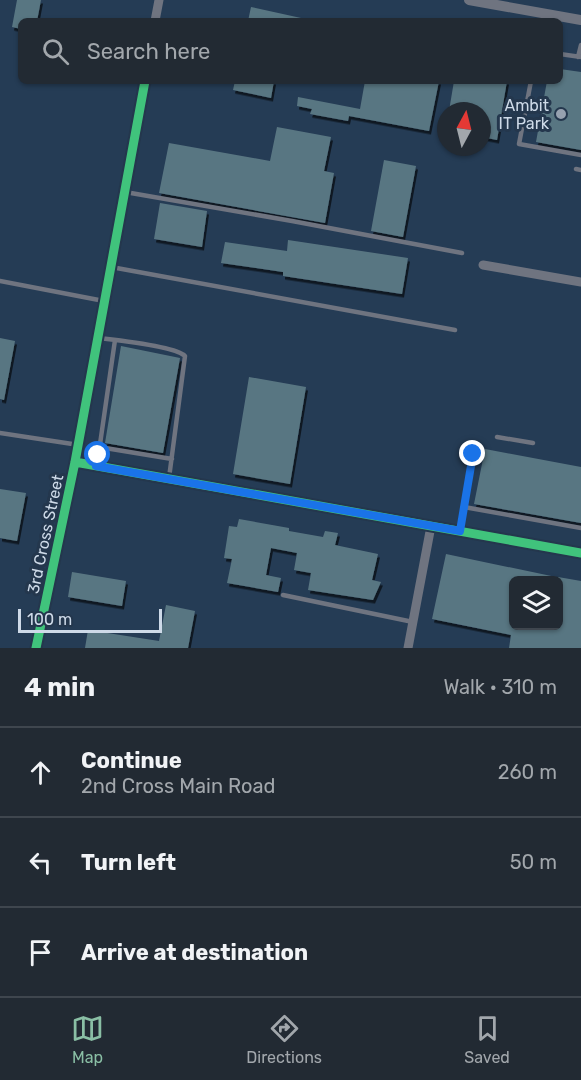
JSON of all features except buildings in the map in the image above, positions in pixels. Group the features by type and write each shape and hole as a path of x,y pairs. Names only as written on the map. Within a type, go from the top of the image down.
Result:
{"street":[{"path":"156,18 159,0"},
{"path":"469,0 532,16 556,18"},
{"path":"563,19 581,20"},
{"name":"3rd Cross Street","path":"36,648 79,445 144,84"},
{"path":"483,265 581,282"},
{"path":"75,462 581,553"},
{"path":"408,648 431,526"}],"lane":[{"path":"563,54 580,57 581,45"},
{"path":"530,84 519,144 581,155"},
{"path":"125,192 462,253"},
{"path":"111,267 455,330"},
{"path":"0,281 105,301"},
{"path":"98,338 161,348 182,353 185,356 168,479"},
{"path":"96,466 115,340"},
{"path":"0,434 79,445"},
{"path":"497,437 533,443"},
{"path":"99,447 171,459"},
{"path":"460,531 473,454"},
{"path":"464,507 581,528"},
{"path":"283,595 413,622"}],"shaded area":[{"path":"0,0 581,0 581,648 0,648"}],"cycle path":[{"path":"36,648 75,462 144,84"},
{"path":"75,462 581,553"}],"place":[{"name":"Ambit IT Park","path":"561,114"}],"route":[{"path":"98,455 96,466 460,531 473,454"}]}
